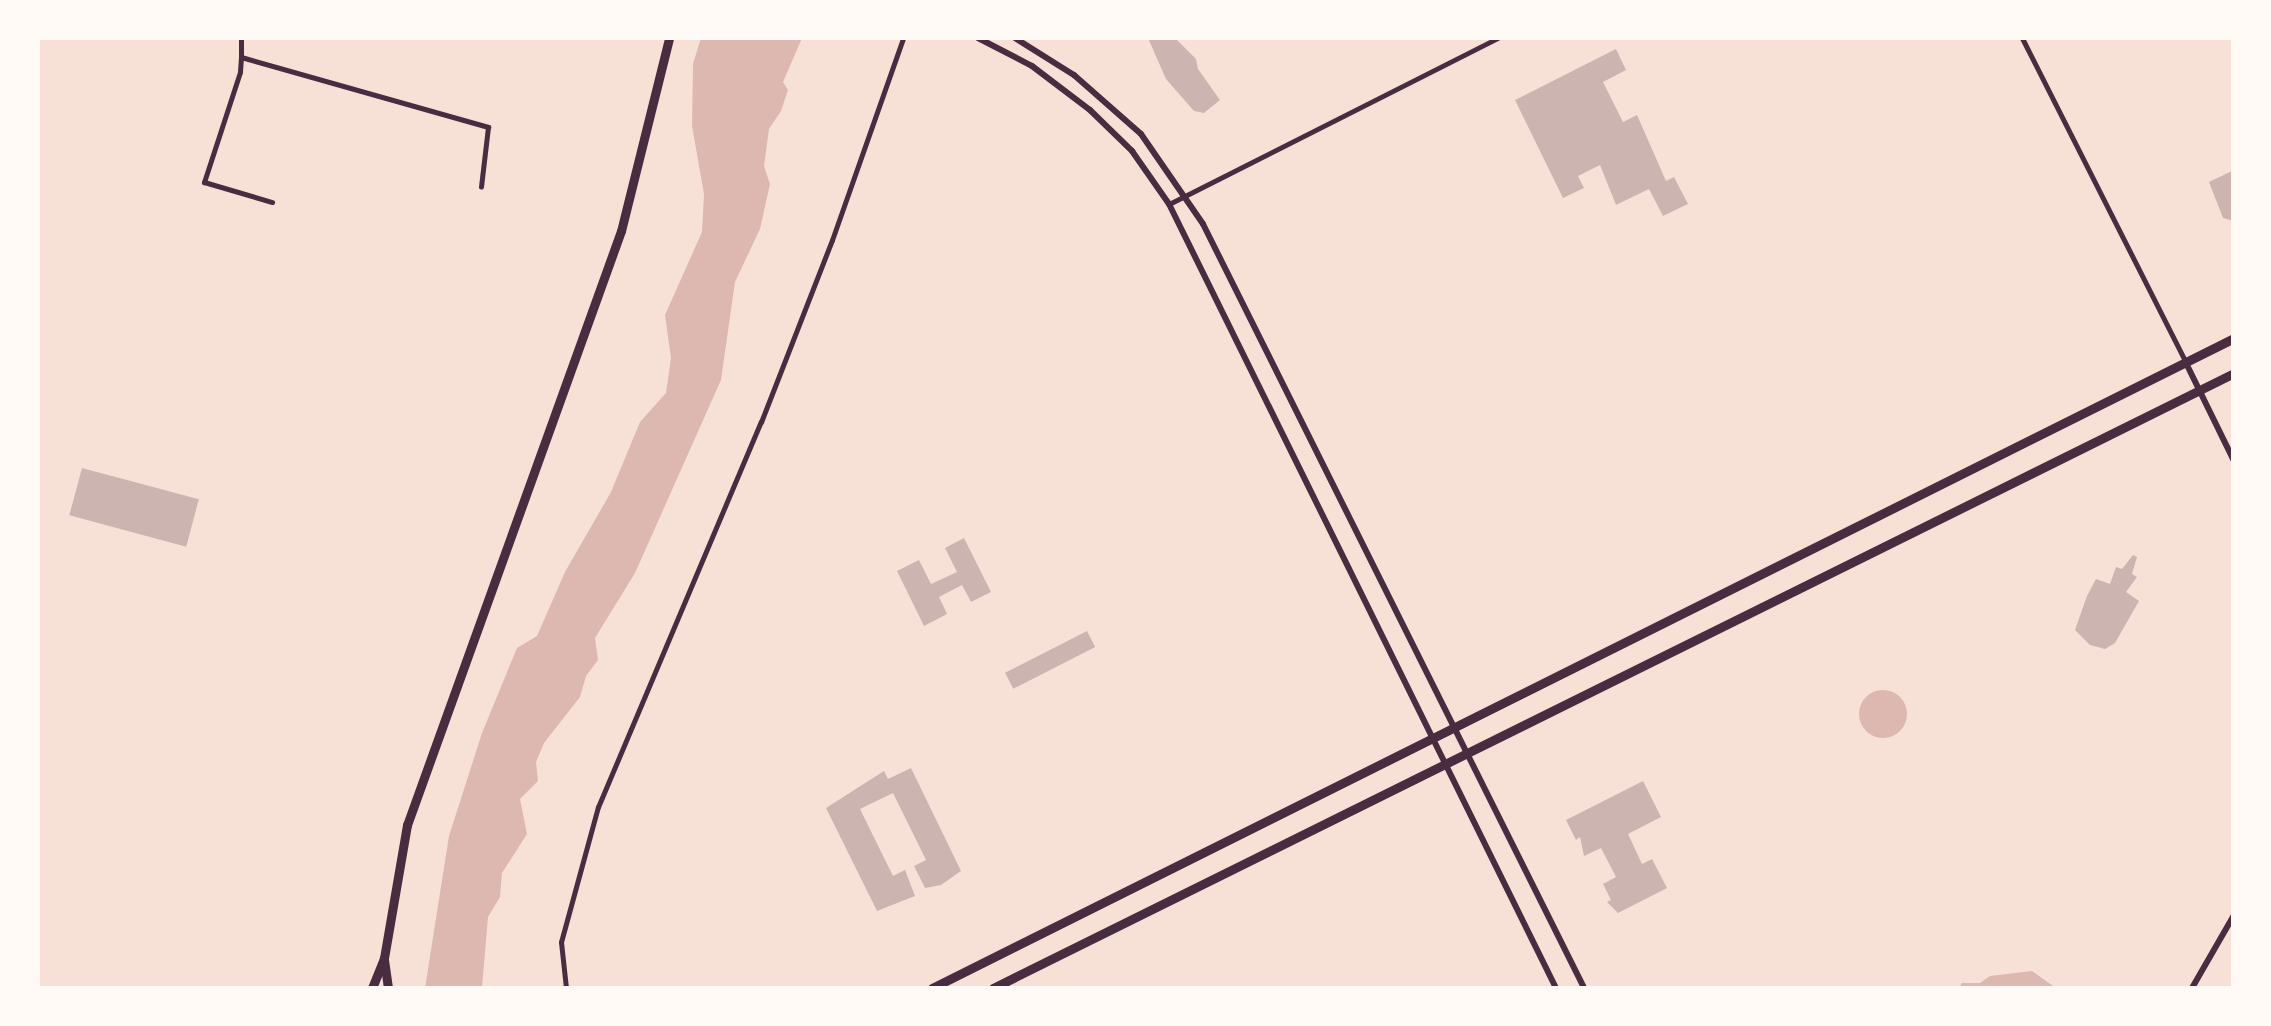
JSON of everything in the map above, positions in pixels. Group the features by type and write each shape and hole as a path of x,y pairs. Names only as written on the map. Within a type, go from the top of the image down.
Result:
{"main road":[{"path":"372,988 384,958 407,825 621,230 669,38"},
{"path":"932,988 2234,338"},
{"path":"993,988 2234,373"},
{"path":"384,958 388,988"}],"street":[{"path":"241,38 240,72 204,182 272,202"},
{"path":"566,988 561,942 598,808 768,404 903,38"},
{"path":"978,38 1032,66 1090,110 1132,151 1169,204 1556,988"},
{"path":"1015,38 1101,96 1140,134 1186,195 1584,988"},
{"path":"1169,204 1498,38"},
{"path":"2022,38 2234,461"},
{"path":"240,57 488,127 481,187"},
{"path":"2192,988 2234,915"}],"shaded area":[{"path":"701,38 802,38 783,82 788,90 781,111 769,129 764,166 770,184 760,229 735,282 721,380 635,573 595,638 598,660 586,676 580,697 544,743 536,762 538,781 520,799 527,834 502,873 500,897 488,917 482,988 425,988 449,836 482,733 517,648 537,636 565,572 611,492 640,422 666,393 671,358 665,315 702,232 704,194 692,126 693,64"},
{"path":"1883,690 1900,697 1907,714 1900,731 1883,738 1866,731 1859,714 1866,697"},
{"path":"2032,971 2056,988 1959,988 1962,983 1980,983 1990,976"}],"building":[{"path":"1148,38 1175,38 1196,59 1198,69 1220,100 1204,113 1194,111 1166,79"},
{"path":"1616,49 1626,70 1603,82 1623,122 1637,115 1666,181 1674,177 1688,204 1663,216 1649,189 1616,205 1600,165 1578,176 1584,188 1563,198 1515,100"},
{"path":"2234,170 2234,221 2223,218 2209,182"},
{"path":"82,468 199,499 186,547 69,515"},
{"path":"964,538 991,592 971,602 962,585 939,597 947,614 924,626 897,571 919,560 931,584 957,572 945,548"},
{"path":"2133,555 2137,557 2132,574 2137,577 2126,592 2139,601 2115,643 2105,649 2090,645 2075,630 2087,596 2096,579 2110,584 2116,567 2122,569"},
{"path":"1087,631 1095,647 1013,689 1005,673"},
{"path":"911,768 961,871 941,885 925,888 914,866 926,860 893,793 860,809 893,876 905,870 915,896 877,911 826,808 884,771 888,779"},
{"path":"1643,781 1661,817 1628,834 1642,864 1652,859 1667,888 1618,913 1607,902 1611,900 1603,884 1616,877 1601,848 1584,856 1580,837 1576,840 1566,820"}]}
